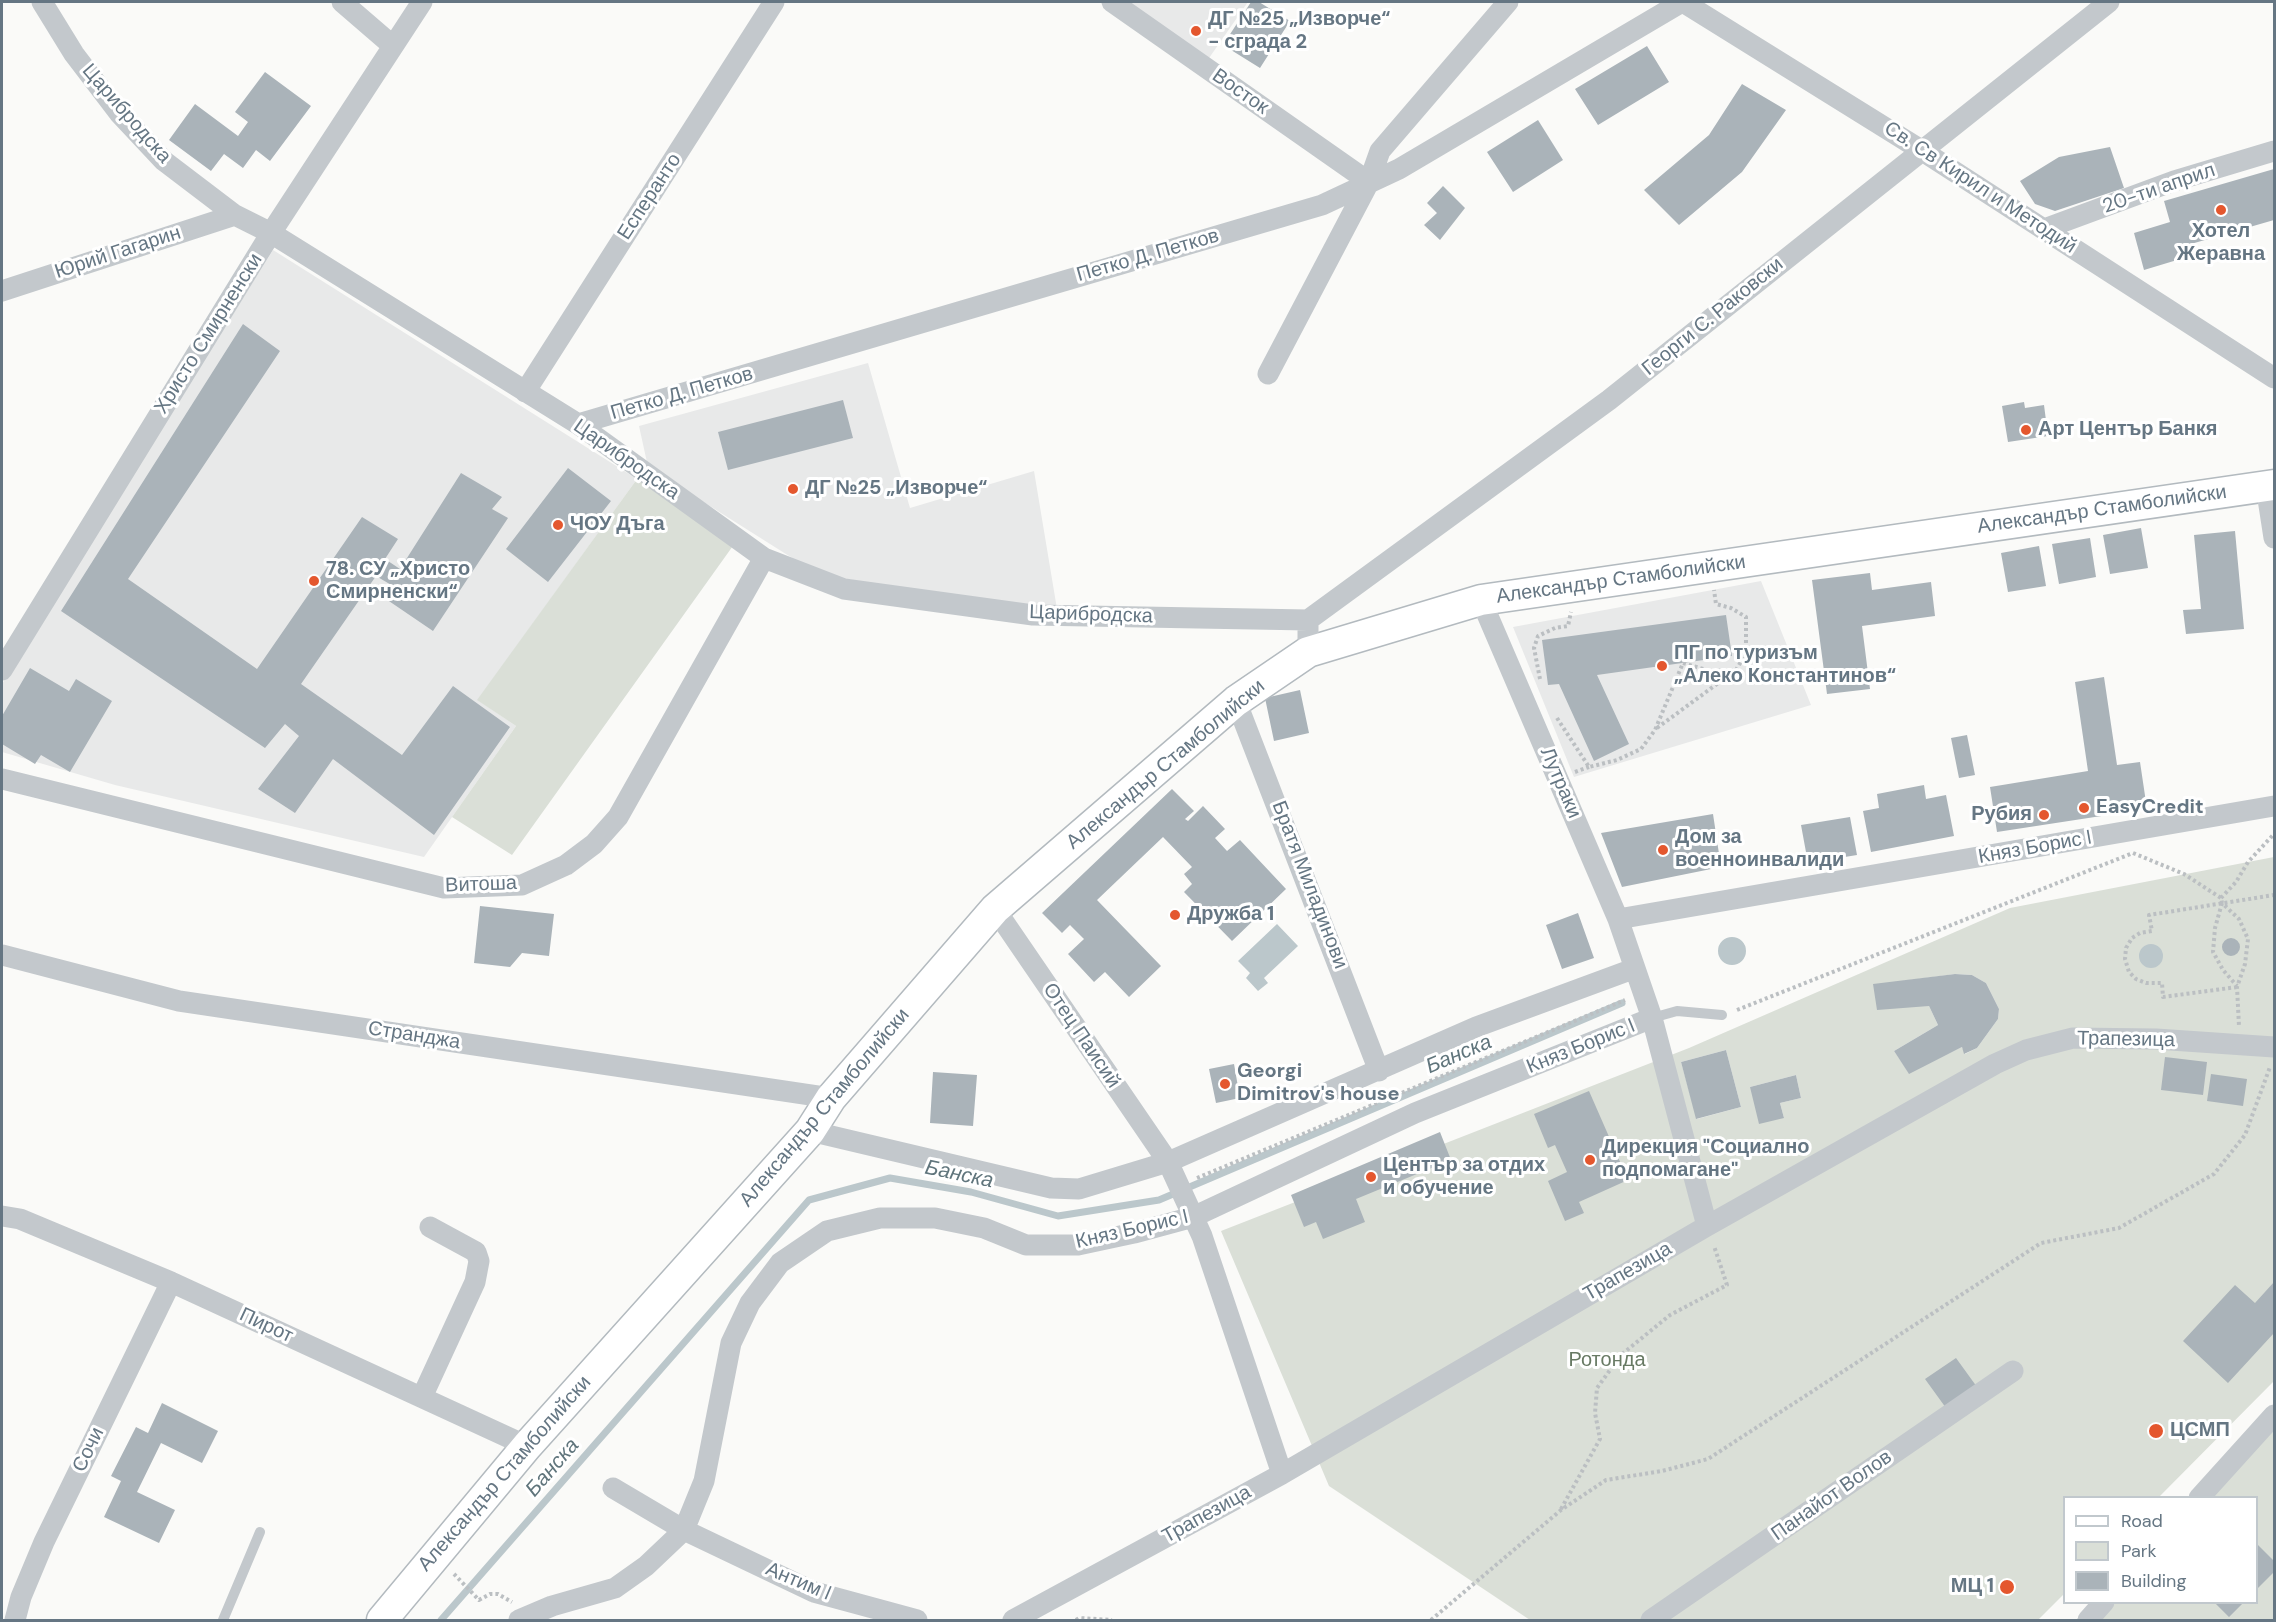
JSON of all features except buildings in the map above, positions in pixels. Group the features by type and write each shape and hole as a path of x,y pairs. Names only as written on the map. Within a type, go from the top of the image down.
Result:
{"street":[{"name":"Царибродска","path":"42,2 74,54 119,113 164,161 235,215 271,233 578,424 764,558 844,589 1033,615 1308,620"},
{"path":"342,2 393,46"},
{"name":"Христо Смирненски","path":"2,670 271,233 422,2"},
{"name":"Есперанто","path":"525,392 774,2"},
{"name":"Восток","path":"1112,2 1369,182"},
{"path":"1268,374 1369,182 1380,151 1508,2"},
{"name":"Петко Д. Петков","path":"578,424 1322,204 1399,169 1683,2"},
{"name":"Св. Св Кирил и Методий","path":"1683,2 1921,150 2274,378"},
{"name":"Георги С. Раковски","path":"1308,620 1609,400 2109,2"},
{"name":"20-ти април","path":"2044,229 2174,181 2274,151"},
{"name":"Юрий Гагарин","path":"2,291 235,215"},
{"path":"2270,486 2274,538"},
{"name":"Александър Стамболийски","path":"382,1620 527,1446 810,1131 831,1098 995,909 1236,701 1308,652 1481,600 2270,486"},
{"name":"Витоша","path":"2,779 444,888 522,885 566,864 594,843 618,817 764,558"},
{"name":"Лутраки","path":"1481,600 1618,919 1633,969 1652,1018 1707,1226"},
{"path":"1308,620 1308,652"},
{"name":"Братя Миладинови","path":"1236,701 1379,1071"},
{"name":"Княз Борис I","path":"1618,919 2274,806"},
{"name":"Отец Паисий","path":"995,909 1178,1174 1191,1213"},
{"name":"Странджа","path":"2,955 179,1001 831,1098"},
{"path":"810,1131 1051,1188 1079,1189 1178,1174 1379,1071 1476,1027 1633,969"},
{"name":"Княз Борис I","path":"522,1618 615,1588 646,1566 684,1530 704,1481 731,1343 750,1303 780,1263 827,1231 880,1218 935,1218 984,1228 1026,1245 1078,1245 1134,1233 1191,1213 1414,1113 1652,1018"},
{"name":"Трапезица","path":"1013,1620 1282,1474 1707,1226 1995,1064 2026,1050 2073,1038 2156,1038 2241,1044 2273,1056"},
{"path":"1191,1213 1202,1236 1282,1474"},
{"name":"Пирот","path":"2,1216 20,1219 171,1282 527,1446"},
{"path":"422,1397 475,1282 479,1261 476,1252 430,1227"},
{"name":"Сочи","path":"15,1620 21,1597 44,1542 171,1282"},
{"name":"Панайот Волов","path":"1651,1620 2013,1371"},
{"path":"2200,1496 2274,1415"},
{"name":"Антим I","path":"613,1488 684,1530 814,1592 916,1620"},
{"path":"2088,1620 2102,1604"}],"lane":[{"name":"Княз Борис I","path":"1652,1018 1677,1011 1722,1016"},
{"path":"223,1620 260,1532"}],"path":[{"path":"1655,730 1736,670 1746,653 1746,617 1731,608 1716,604 1713,586"},
{"path":"1540,681 1534,648 1538,636 1555,628 1568,626 1572,616 1570,605"},
{"path":"1554,711 1589,767 1617,760 1641,749 1655,730 1683,663 1710,671 1736,670"},
{"path":"2237,987 2223,970 2213,952 2221,901 2236,882 2248,861 2274,834"},
{"path":"1722,1016 2133,853 2184,874 2221,901 2239,919 2248,939 2245,963 2237,987 2241,1044"},
{"path":"2237,987 2163,997 2162,983 2146,983 2136,979 2126,965 2126,948 2132,938 2140,933 2152,931 2150,915 2221,901 2274,895"},
{"path":"1178,1174 1626,999"},
{"path":"1431,1620 1561,1510 1606,1480 1662,1471 1707,1459 2041,1243 2119,1228 2214,1174 2245,1135 2273,1056"},
{"path":"1561,1510 1600,1439 1594,1413 1597,1388 1621,1355 1670,1316 1727,1285 1707,1226"},
{"path":"450,1570 479,1600 490,1594 507,1597 522,1618"},
{"path":"1076,1620 1079,1618 1112,1620"}],"shaded area":[{"name":"ДГ №25 „Изворче“ - сграда 2","path":"1123,2 1248,2 1207,61"},
{"name":"78. СУ „Христо Смирненски“","path":"273,250 637,479 478,700 516,726 424,857 115,785 2,752 2,684"},
{"name":"ДГ №25 „Изворче“","path":"868,363 910,508 1034,471 1057,609 860,589 797,561 648,467 639,426"},
{"name":"ПГ по туризъм „Алеко Константинов“","path":"1761,581 1811,705 1574,777 1513,627"},
{"path":"1277,924 1298,946 1264,978 1268,983 1258,991 1246,978 1250,973 1238,961"},
{"path":"1732,937 1742,941 1746,951 1742,961 1732,965 1722,961 1718,951 1722,941"},
{"path":"2151,944 2156,945 2162,951 2162,961 2156,967 2151,968 2146,967 2140,961 2139,956 2140,951 2146,945"}],"green space":[{"path":"637,479 735,543 512,855 452,817 516,726 477,700"},
{"name":"Ротонда","path":"2274,857 2274,1381 2160,1496 2063,1496 2063,1595 2038,1620 1530,1620 1329,1486 1221,1231 1689,1048 2010,908","holes":["1955,974 1972,975 1986,983 1999,1009 1998,1019 1977,1048 1965,1054 1962,1047 1909,1073 1894,1051 1938,1025 1929,1006 1873,985","1726,1050 1741,1107 1697,1119 1681,1062","1796,1075 1801,1098 1780,1103 1784,1118 1750,1087"]},
{"path":"2274,1412 2274,1620 2076,1620 2092,1604 2258,1604 2258,1496 2194,1496"}],"waterway":[{"name":"Банска","path":"441,1620 809,1200 890,1178 971,1192 1058,1216 1159,1200 1622,1003"}],"place":[{"name":"ДГ №25 „Изворче“ - сграда 2","path":"1196,31"},
{"name":"Хотел Жеравна","path":"2221,210"},
{"name":"Арт Център Банкя","path":"2026,430"},
{"name":"ДГ №25 „Изворче“","path":"793,489"},
{"name":"ЧОУ Дъга","path":"558,525"},
{"name":"78. СУ „Христо Смирненски“","path":"314,581"},
{"name":"ПГ по туризъм „Алеко Константинов“","path":"1662,666"},
{"name":"EasyCredit","path":"2084,808"},
{"name":"Рубия","path":"2044,815"},
{"name":"Дом за военноинвалиди","path":"1663,850"},
{"name":"Дружба 1","path":"1175,915"},
{"name":"Georgi Dimitrov's house","path":"1225,1084"},
{"name":"Дирекция \"Социално подпомагане\"","path":"1590,1160"},
{"name":"Център за отдих и обучение","path":"1371,1177"},
{"name":"ЦСМП","path":"2156,1431"},
{"name":"МЦ 1","path":"2007,1587"}]}
